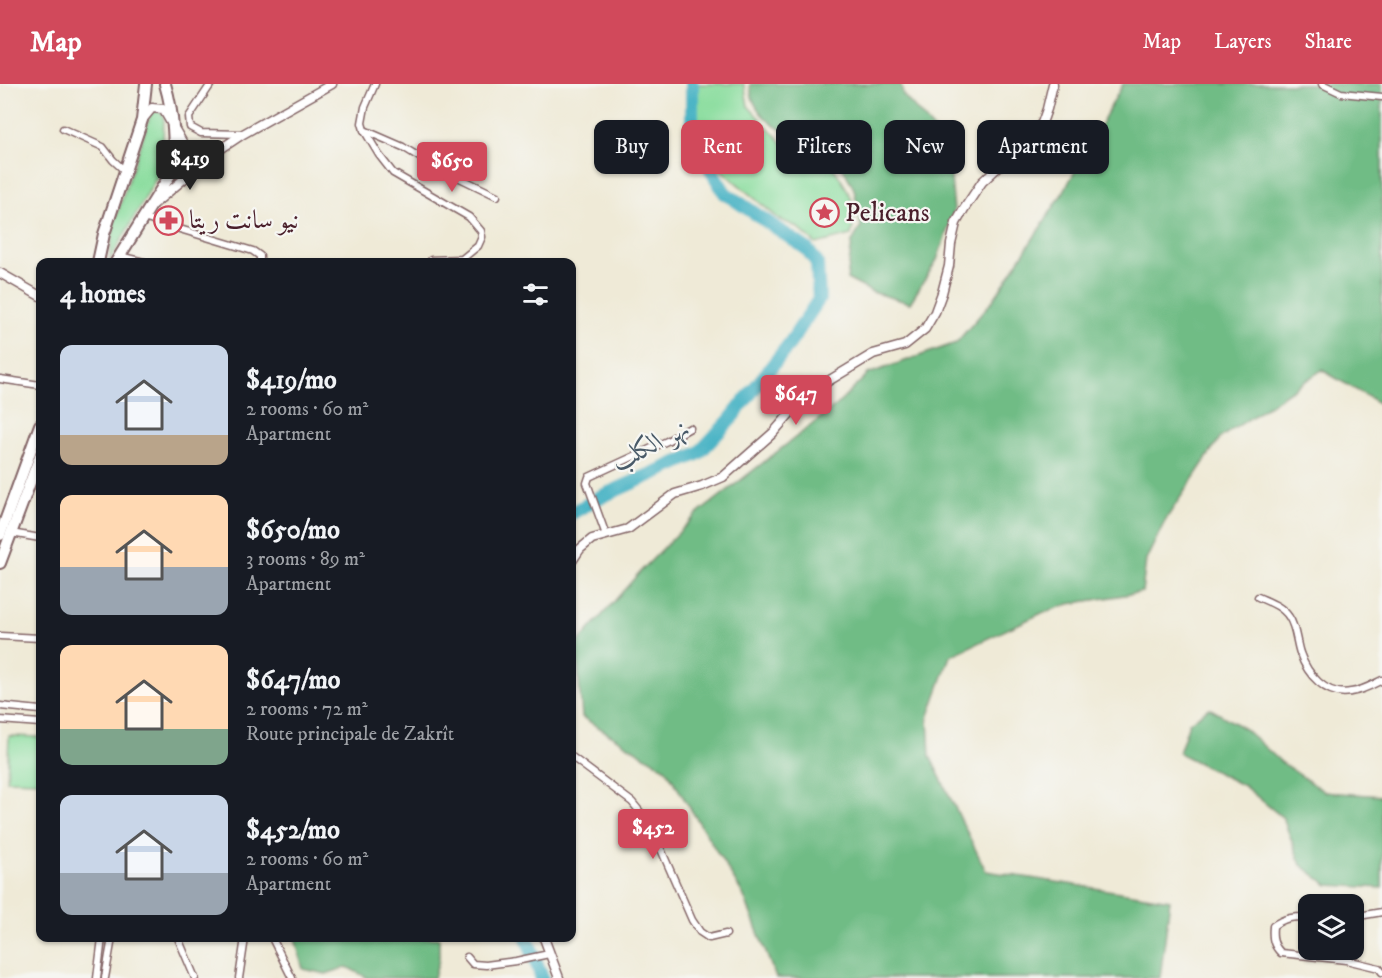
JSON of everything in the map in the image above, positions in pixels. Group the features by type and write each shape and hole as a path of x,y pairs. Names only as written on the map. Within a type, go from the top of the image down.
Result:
{"highway":[{"path":"99,258 104,234 142,120 146,84"},
{"path":"118,258 170,175 172,127 170,103 165,84"},
{"path":"0,563 5,534 36,437"},
{"path":"5,534 36,465"}],"street":[{"path":"212,84 191,113 188,121 190,127 201,133 243,134"},
{"path":"144,214 216,152 243,134 332,84"},
{"path":"375,84 363,116 363,130 393,173 469,217 481,231 482,237 478,246 462,258"},
{"path":"576,556 587,542 628,530 675,494 715,482 723,477 820,386 873,354 905,345 925,329 942,293 956,223 973,195 995,169 1042,123 1053,84"},
{"path":"1322,84 1341,93 1382,97"},
{"path":"142,120 148,110 159,107 167,114 172,127 188,152 201,155 216,152"},
{"path":"63,129 103,147 125,171"},
{"path":"363,130 497,195"},
{"path":"144,214 253,251 260,258"},
{"path":"0,273 36,294"},
{"path":"0,379 36,384"},
{"path":"606,535 588,485 589,477 690,428"},
{"path":"5,534 36,538"},
{"path":"1258,597 1274,604 1289,616 1304,662 1313,677 1324,686 1336,692 1348,693 1382,680"},
{"path":"0,636 36,638"},
{"path":"0,706 36,710"},
{"path":"0,720 36,723"},
{"path":"576,760 632,802 641,813 660,847 692,920 700,932 709,938 726,934"},
{"path":"1364,915 1382,912"},
{"path":"1298,917 1281,920 1274,927 1272,936 1274,946 1281,953 1298,955"},
{"path":"97,978 102,942"},
{"path":"105,978 111,942"},
{"path":"180,942 195,978"},
{"path":"239,978 244,942"},
{"path":"274,942 292,978"},
{"path":"544,942 546,955 558,978"},
{"path":"467,957 475,965 516,962 546,955"},
{"path":"1347,960 1379,968 1382,972"}],"green space":[{"path":"698,84 744,84 748,106 761,120 695,120"},
{"path":"750,84 901,84 903,95 926,120 884,120 884,174 951,174 954,211 937,260 910,303 872,292 847,279 852,242 861,226 854,189 846,174 872,174 872,120 776,120 776,126 759,111"},
{"path":"1123,84 1382,84 1382,405 1322,370 1220,438 1166,519 1146,560 1142,592 1069,604 1042,613 950,656 928,718 930,756 986,871 1170,900 1160,978 776,978 743,894 666,769 582,717 576,645 639,573 696,515 837,405 868,374 956,343 994,299 1073,174 1109,174 1109,120 1103,120"},
{"path":"155,111 162,113 164,117 162,168 110,258 114,223 151,113"},
{"path":"764,123 776,136 776,174 837,174 853,204 854,223 851,235 816,244 797,227 779,219 726,174 764,174"},
{"path":"1209,708 1245,729 1281,762 1325,792 1382,796 1382,888 1328,885 1301,865 1283,818 1244,786 1179,753 1189,723"},
{"path":"9,736 36,737 36,781 7,780"},
{"path":"296,942 439,942 439,960 434,978 368,978 347,967 326,974 303,969"}],"waterway":[{"name":"نهر الكلب","path":"598,498 699,453 729,421 790,343 819,299 817,263 807,249 725,193 711,170 692,122 692,84"},
{"name":"نهر الكلب","path":"576,511 588,504"},
{"name":"نهر الكلب","path":"528,942 542,978"}],"place":[{"name":"Pelicans","path":"824,213"},
{"name":"نيو سانت ريتا","path":"168,220"}]}
